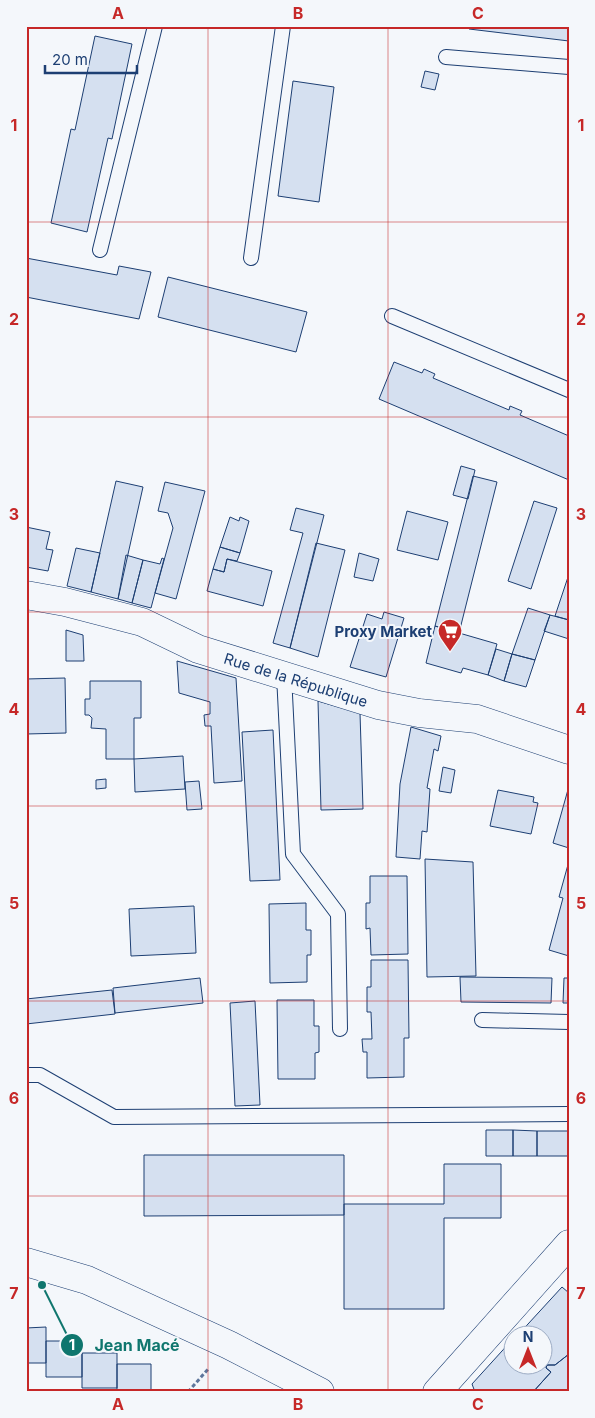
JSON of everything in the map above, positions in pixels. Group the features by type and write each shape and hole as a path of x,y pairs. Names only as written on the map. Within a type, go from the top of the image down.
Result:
{"street":[{"name":"Rue de la République","path":"26,595 64,602 142,622 198,649 378,704 419,713 477,719 569,750"},
{"path":"437,1392 569,1244"},
{"path":"26,1262 87,1280 229,1345 320,1392"}],"lane":[{"path":"100,250 155,26"},
{"path":"252,258 284,26"},
{"path":"446,56 569,67"},
{"path":"392,316 569,390"},
{"path":"284,675 293,854 338,914 340,1028"},
{"path":"482,1020 569,1022"},
{"path":"26,1075 40,1075 114,1117 569,1114"}],"building":[{"path":"470,26 569,26 569,41 469,29"},
{"path":"95,36 132,44 112,139 108,138 87,232 51,223 71,129 75,130"},
{"path":"425,71 439,74 435,90 421,87"},
{"path":"293,81 334,87 319,202 278,196"},
{"path":"26,258 117,275 119,266 151,272 139,319 26,297"},
{"path":"168,277 307,312 296,352 158,317"},
{"path":"394,362 422,373 424,369 435,374 433,378 509,410 510,406 522,411 520,415 569,436 569,480 379,399"},
{"path":"461,466 475,470 468,499 453,495"},
{"path":"473,476 497,482 459,633 435,626"},
{"path":"116,481 143,487 118,599 91,592"},
{"path":"165,482 205,491 176,599 155,593 173,528 168,513 158,511"},
{"path":"534,501 557,508 531,589 508,581"},
{"path":"296,508 324,515 290,648 273,643 303,533 290,530"},
{"path":"407,511 448,522 438,560 397,550"},
{"path":"230,517 239,521 240,517 249,521 240,553 220,547"},
{"path":"26,527 50,532 46,549 53,550 48,571 26,567"},
{"path":"316,543 345,550 318,657 290,648"},
{"path":"220,547 240,553 237,561 227,559 224,572 213,569"},
{"path":"76,548 100,553 91,592 67,586"},
{"path":"359,553 379,559 373,581 354,577"},
{"path":"126,555 143,560 132,603 118,599"},
{"path":"162,558 164,559 151,608 132,603 143,560 160,564"},
{"path":"227,559 272,571 263,606 207,591 213,569 224,572"},
{"path":"569,574 569,620 555,616"},
{"path":"528,608 550,615 535,660 512,654"},
{"path":"384,612 404,618 386,677 350,667 367,614 382,619"},
{"path":"550,615 569,620 569,639 544,631"},
{"path":"435,626 497,644 488,675 463,668 461,673 426,663"},
{"path":"66,630 83,635 84,661 66,661"},
{"path":"496,649 512,654 504,681 488,675"},
{"path":"512,654 535,660 526,687 504,681"},
{"path":"177,661 236,678 242,781 214,783 211,726 205,726 204,715 210,714 210,702 179,693"},
{"path":"65,678 66,733 26,734 26,679"},
{"path":"90,681 141,681 141,718 134,718 134,759 106,759 106,729 91,728 92,718 89,715 85,715 85,699 90,699"},
{"path":"318,701 360,713 363,809 321,810"},
{"path":"411,727 441,736 438,751 434,749 427,788 430,789 427,832 422,831 420,859 396,857 400,784"},
{"path":"273,730 280,880 250,881 242,732"},
{"path":"183,756 185,789 135,792 134,759"},
{"path":"443,767 455,770 451,793 439,791"},
{"path":"106,779 106,788 96,789 96,780"},
{"path":"199,781 202,809 187,810 185,782"},
{"path":"569,786 569,848 553,843"},
{"path":"498,790 534,797 533,802 538,803 531,834 490,826"},
{"path":"425,859 473,862 476,976 427,977"},
{"path":"569,861 569,956 549,950 563,898 559,897"},
{"path":"370,876 407,876 408,954 371,955 370,928 366,929 366,903 370,903"},
{"path":"306,903 306,930 311,930 311,955 307,955 307,982 270,983 269,904"},
{"path":"194,906 196,953 131,956 129,909"},
{"path":"371,960 408,960 409,1038 404,1038 404,1077 367,1078 367,1052 363,1052 362,1039 372,1039 371,1012 367,1012 367,987 371,987"},
{"path":"460,977 552,978 551,1003 461,1002"},
{"path":"200,978 203,1003 115,1013 113,988"},
{"path":"564,978 569,978 569,1003 563,1003"},
{"path":"112,990 115,1014 26,1024 26,999"},
{"path":"277,1000 314,1000 314,1026 319,1026 319,1052 315,1053 315,1079 278,1079"},
{"path":"255,1001 260,1105 235,1106 230,1003"},
{"path":"486,1130 513,1130 513,1156 486,1156"},
{"path":"513,1130 537,1131 537,1156 513,1156"},
{"path":"537,1131 569,1131 569,1156 537,1156"},
{"path":"144,1155 344,1155 344,1215 144,1216"},
{"path":"444,1164 501,1164 501,1218 444,1218 444,1309 344,1309 344,1204 444,1204"},
{"path":"562,1287 569,1293 569,1354 555,1365 552,1365 552,1326 526,1326"},
{"path":"46,1327 46,1363 26,1363 26,1328"},
{"path":"46,1341 82,1341 82,1377 46,1377"},
{"path":"502,1351 502,1376 547,1376 533,1392 475,1392 472,1384"},
{"path":"82,1353 117,1353 117,1388 82,1388"},
{"path":"569,1354 569,1392 533,1392 547,1376 552,1376 552,1365 555,1365"},
{"path":"117,1364 151,1364 151,1392 117,1392"}],"place":[{"name":"Proxy Market","path":"450,652"},
{"name":"Jean Macé","path":"42,1285"}]}
